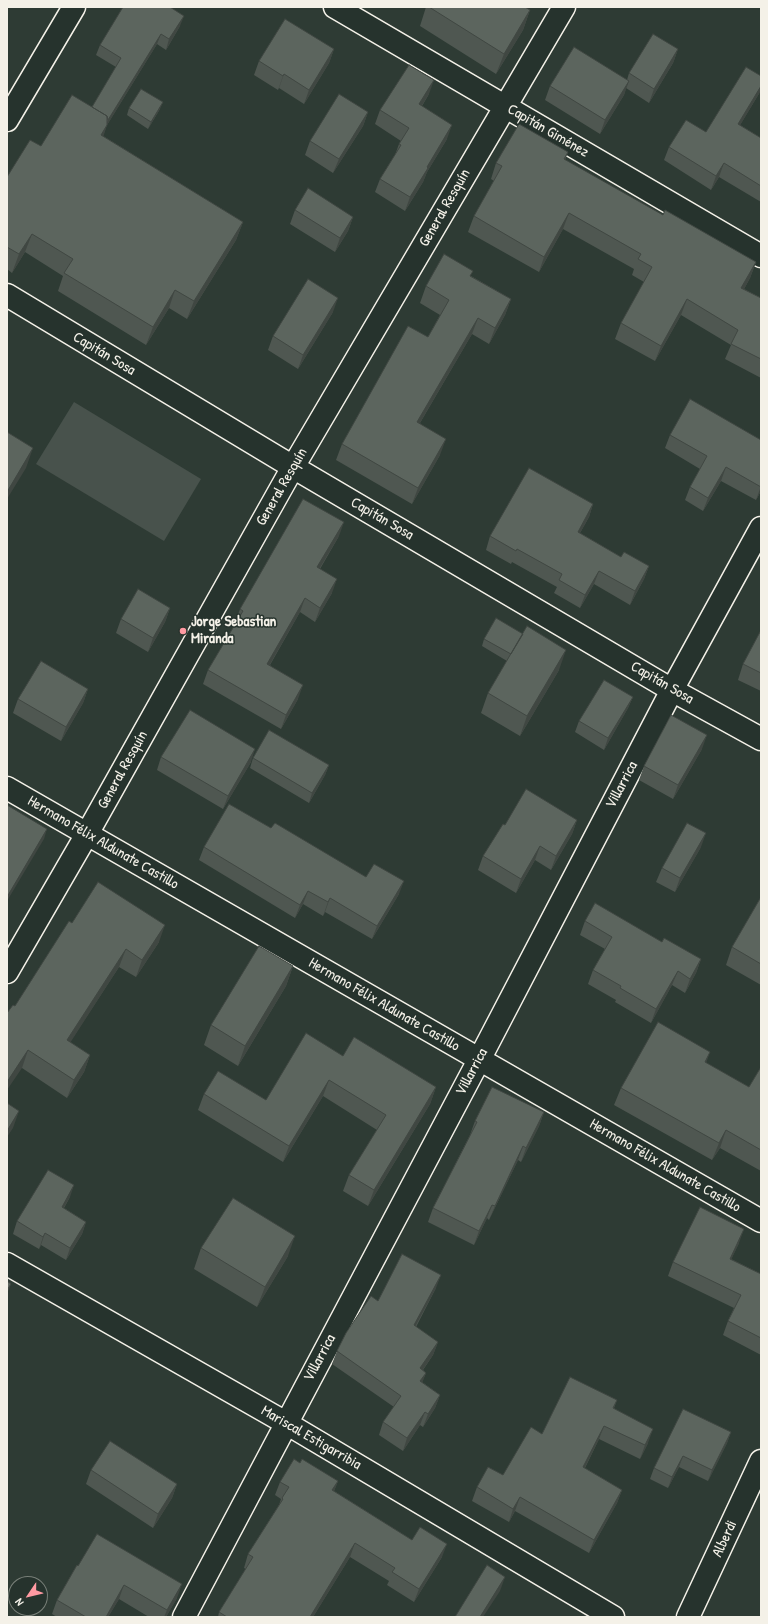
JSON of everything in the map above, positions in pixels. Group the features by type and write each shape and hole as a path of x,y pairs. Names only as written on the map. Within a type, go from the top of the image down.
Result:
{"street":[{"path":"7,120 74,7"},
{"name":"Capitán Giménez","path":"335,7 761,256"},
{"name":"General Resquín","path":"7,972 87,834 293,467 564,7"},
{"name":"Capitán Sosa","path":"7,295 293,467 672,690 761,739"},
{"name":"Villarrica","path":"184,1617 479,1060 672,690 761,528"},
{"name":"Hermano Félix Aldunate Castillo","path":"7,788 761,1221"},
{"name":"Mariscal Estigarribia","path":"7,1264 286,1423 613,1617"},
{"name":"Alberdi","path":"688,1617 761,1461"}],"shaded area":[{"path":"74,402 201,479 164,541 36,464"}],"building":[{"path":"123,7 170,7 184,16 169,39 161,34 108,120 107,116 92,107 121,58 100,45"},
{"path":"429,7 525,7 530,10 504,54"},
{"path":"285,19 334,49 309,90 284,74 283,76 259,61"},
{"path":"653,34 678,49 654,89 629,73"},
{"path":"574,47 629,81 605,120 550,86"},
{"path":"409,65 434,80 419,104 452,125 410,197 380,179 401,145 399,144 409,128 380,110"},
{"path":"746,67 761,76 761,86 738,124 761,138 761,186 724,163 716,176 669,147 686,120 706,132"},
{"path":"141,89 163,102 151,122 129,108"},
{"path":"339,94 368,112 339,159 310,141"},
{"path":"72,95 107,116 107,125 101,135 243,222 194,301 175,290 153,327 64,273 73,259 32,234 19,254 7,247 7,177 30,140 41,146"},
{"path":"519,124 568,152 564,159 663,215 665,210 756,262 741,288 761,298 761,359 731,344 738,330 687,299 661,346 621,323 652,267 638,259 641,254 569,213 544,257 474,216 502,166 496,163"},
{"path":"308,188 353,217 340,238 295,210"},
{"path":"444,254 473,271 470,276 511,299 495,328 478,318 417,422 446,439 418,488 342,444 408,326 428,337 449,300 426,286"},
{"path":"308,279 338,298 303,355 273,336"},
{"path":"690,399 761,440 761,487 726,467 708,498 690,487 707,456 670,435"},
{"path":"7,432 33,448 7,492"},
{"path":"529,468 593,504 578,532 621,557 624,552 649,566 635,591 599,571 585,595 559,580 562,574 490,536"},
{"path":"303,499 344,522 317,567 337,579 320,608 305,598 267,664 303,685 286,715 208,670 243,611 240,609"},
{"path":"138,589 170,608 153,638 121,619"},
{"path":"496,618 523,634 511,654 484,639"},
{"path":"527,626 566,650 527,716 488,693"},
{"path":"761,632 761,673 743,664"},
{"path":"41,661 88,689 66,727 18,699"},
{"path":"604,680 633,697 608,738 579,721"},
{"path":"190,710 255,749 228,796 161,757"},
{"path":"671,715 707,735 678,785 644,766"},
{"path":"269,730 329,765 312,793 253,758"},
{"path":"526,789 577,820 556,856 540,846 521,879 483,856 503,824 505,825"},
{"path":"229,804 271,828 275,823 366,877 374,864 404,881 377,926 330,898 328,902 308,891 300,905 204,847"},
{"path":"7,805 47,829 7,897"},
{"path":"687,823 706,833 680,878 662,868"},
{"path":"98,882 165,925 142,960 126,949 67,1040 90,1055 74,1080 28,1050 7,1082 7,1013 13,1005 15,1006 69,921 72,923"},
{"path":"761,897 761,964 732,947"},
{"path":"595,903 662,942 664,938 701,959 690,979 678,971 656,1009 593,970 612,937 585,921"},
{"path":"259,946 293,966 245,1046 211,1025"},
{"path":"658,1022 710,1052 705,1062 749,1087 761,1067 761,1150 726,1130 719,1143 621,1088"},
{"path":"306,1033 343,1056 354,1037 436,1087 374,1190 349,1175 386,1115 329,1080 289,1146 204,1094 218,1071 266,1100"},
{"path":"492,1087 544,1112 526,1148 523,1146 495,1206 492,1205 479,1231 433,1208 477,1122 475,1121"},
{"path":"7,1103 19,1111 7,1131"},
{"path":"48,1170 74,1185 62,1207 86,1222 70,1248 45,1233 43,1237 17,1221"},
{"path":"233,1198 295,1236 265,1287 201,1248"},
{"path":"700,1207 744,1229 730,1259 761,1274 761,1338 728,1321 741,1295 673,1262"},
{"path":"402,1254 441,1275 414,1325 438,1342 420,1368 426,1373 420,1381 440,1395 428,1414 425,1412 407,1438 383,1422 401,1396 337,1351 346,1333 371,1296 378,1301"},
{"path":"7,1281 11,1284 7,1290"},
{"path":"570,1377 617,1400 613,1408 653,1429 645,1445 604,1426 583,1467 622,1490 594,1540 520,1497 513,1509 477,1487 488,1467 503,1475 531,1427 542,1434"},
{"path":"683,1409 731,1432 712,1470 683,1456 672,1477 654,1468"},
{"path":"110,1441 177,1484 158,1514 91,1470"},
{"path":"294,1459 300,1463 302,1459 338,1481 332,1490 412,1540 420,1527 447,1544 419,1589 392,1572 395,1568 355,1543 310,1617 227,1617 219,1612 253,1557 248,1554 289,1487 280,1482"},
{"path":"97,1534 182,1584 167,1610 124,1585 106,1617 86,1617 57,1600"},
{"path":"487,1565 505,1577 480,1617 455,1617"}],"place":[{"name":"Jorge Sebastian Miranda","path":"183,631"}]}
